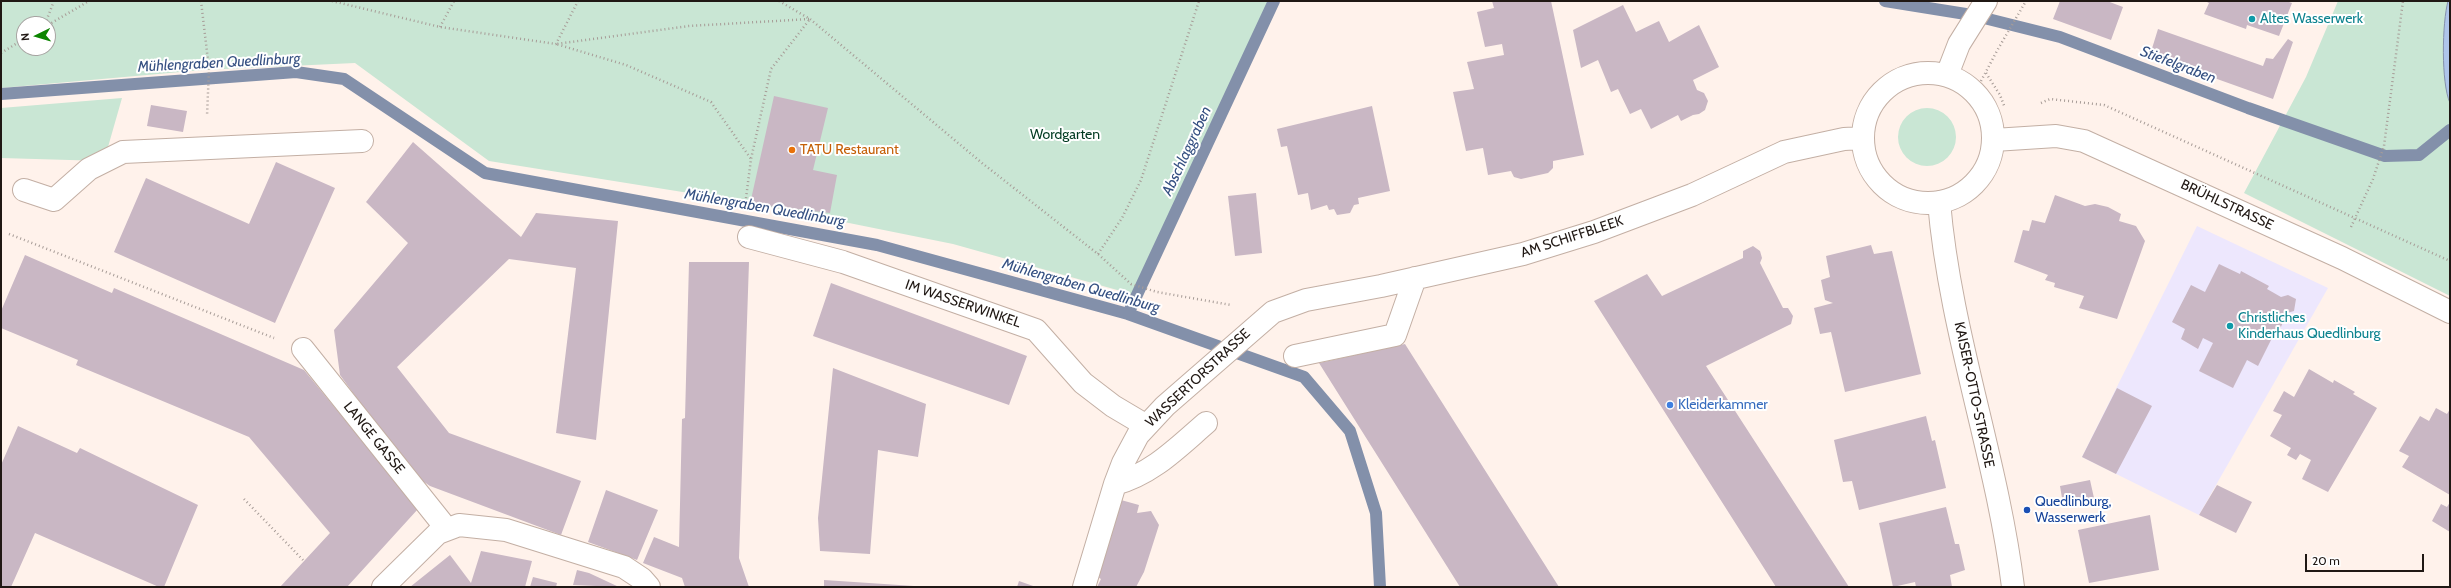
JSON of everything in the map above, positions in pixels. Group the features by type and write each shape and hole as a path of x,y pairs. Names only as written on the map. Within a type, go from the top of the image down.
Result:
{"street":[{"path":"1947,75 1959,44 1986,1"},
{"path":"1937,72 1947,75 1967,84 1982,100 1991,119 1994,140 1987,166 1977,181 1960,195 1939,202 1916,202 1905,199 1886,188 1869,165 1863,138 1864,127 1871,106 1889,85 1914,74 1937,72"},
{"name":"BRÜHLSTRASSE","path":"1994,140 2056,136 2084,141 2342,258 2450,312"},
{"name":"AM SCHIFFBLEEK","path":"1273,312 1306,300 1523,254 1594,232 1692,195 1784,152 1844,139 1863,138"},
{"path":"24,190 54,200 90,169 123,152 362,141"},
{"name":"KAISER-OTTO-STRASSE","path":"1939,202 1949,283 2004,531 2013,587"},
{"name":"IM WASSERWINKEL","path":"749,237 843,262 1036,330 1083,383 1113,406 1145,425"},
{"path":"1295,356 1395,335 1415,278"},
{"name":"WASSERTORSTRASSE","path":"1084,587 1115,484 1127,454 1145,425 1247,333 1273,312"},
{"name":"LANGE GASSE","path":"303,349 446,528"},
{"path":"1115,484 1135,479 1159,464 1206,424"},
{"path":"383,587 432,538 446,528 469,525 506,530 624,566 642,579 649,587"}],"path":[{"path":"49,16 54,1"},
{"path":"56,19 89,1"},
{"path":"202,1 209,69 207,105"},
{"path":"332,1 440,27 556,44 626,65 711,102 751,159"},
{"path":"440,27 454,1"},
{"path":"556,44 578,1"},
{"path":"779,1 810,19 982,163 1098,254 1131,284 1157,292 1273,312"},
{"path":"1098,254 1122,218 1141,180 1199,1"},
{"path":"2354,216 2373,179 2384,146 2404,1"},
{"path":"2006,109 2000,95 1986,73 1999,46 2026,2"},
{"path":"556,44 689,26 810,19"},
{"path":"744,201 751,159 771,69 810,19"},
{"path":"1,53 16,44"},
{"path":"2036,105 2050,100 2104,105 2354,216 2450,261"},
{"path":"9,234 303,349"},
{"path":"244,499 304,560"}],"shaded area":[{"path":"2197,226 2328,288 2199,515 2082,457"}],"green space":[{"name":"Wordgarten","path":"1,1 1268,1 1182,201 1135,295 953,244 745,202 489,161 355,63 203,70 1,88"},
{"path":"2338,1 2448,1 2444,37 2444,68 2447,94 2450,103 2450,296 2244,193 2306,77"},
{"path":"122,98 104,161 1,158 1,108"},
{"path":"1927,108 1943,113 1951,121 1956,137 1951,153 1943,161 1927,166 1911,161 1903,153 1898,137 1903,121 1911,113"}],"water":[{"path":"2448,1 2450,1 2450,103 2445,82 2443,53"}],"building":[{"path":"1492,1 1551,1 1584,155 1553,161 1553,168 1548,173 1521,179 1514,177 1511,171 1488,175 1483,148 1466,151 1453,92 1474,89 1467,62 1504,55 1502,44 1485,47 1477,12 1494,8"},
{"path":"2060,1 2107,1 2123,7 2111,40 2053,19"},
{"name":"Altes Wasserwerk","path":"2205,1 2286,1 2292,3 2279,36 2247,25 2246,29 2204,14 2209,3"},
{"path":"1623,5 1636,32 1659,21 1669,42 1699,25 1719,67 1693,80 1697,90 1704,93 1708,101 1705,110 1681,121 1678,115 1651,129 1641,109 1630,114 1618,89 1611,92 1598,60 1581,68 1573,30"},
{"path":"2158,29 2263,66 2266,58 2273,59 2288,39 2293,42 2273,99 2150,55"},
{"path":"774,96 828,108 813,170 837,175 830,213 750,204"},
{"path":"151,105 187,111 183,132 147,126"},
{"path":"1372,106 1390,191 1358,198 1359,204 1354,205 1350,213 1337,215 1334,209 1329,210 1327,205 1311,210 1308,193 1298,195 1287,146 1281,147 1277,129"},
{"path":"413,142 521,237 536,213 618,221 596,440 556,433 576,268 509,259 397,367 449,433 581,481 561,535 430,486 411,473 340,375 334,330 408,243 366,202"},
{"path":"276,162 335,188 275,323 114,252 146,178 249,224"},
{"path":"1256,193 1262,253 1235,256 1228,196"},
{"path":"2055,195 2085,206 2095,204 2108,207 2121,214 2119,221 2136,226 2145,241 2117,319 2079,308 2084,296 2054,287 2055,283 2045,280 2048,275 2014,262 2023,230 2029,231 2032,220 2045,223"},
{"path":"1871,245 1874,254 1892,251 1921,374 1845,392 1831,332 1820,334 1814,308 1833,303 1825,300 1821,280 1830,277 1826,256"},
{"path":"1753,246 1760,251 1762,258 1760,263 1783,308 1788,308 1793,316 1791,324 1706,366 1849,587 1776,587 1594,301 1647,274 1662,296 1743,258 1743,251"},
{"path":"25,255 112,293 114,288 304,370 418,509 347,587 280,587 330,533 249,437 76,365 78,360 1,328 1,311"},
{"path":"689,262 749,262 739,558 749,587 685,587 682,578 643,563 654,537 679,547 682,419 685,418"},
{"name":"Christliches Kinderhaus Quedlinburg","path":"2219,264 2240,274 2241,271 2269,286 2267,289 2281,297 2288,295 2296,299 2294,311 2287,313 2277,336 2273,336 2258,366 2247,360 2233,388 2199,371 2213,343 2203,338 2198,349 2181,339 2185,329 2172,322 2191,285 2205,292"},
{"path":"831,283 1027,356 1009,405 813,336"},
{"path":"1405,344 1559,587 1460,587 1319,363"},
{"path":"833,368 926,404 918,457 878,450 870,554 820,551 818,518"},
{"path":"2309,369 2333,383 2334,380 2355,392 2353,394 2377,408 2328,492 2302,479 2311,460 2300,454 2296,460 2287,455 2291,448 2270,436 2282,415 2273,411 2284,391 2294,397"},
{"path":"2117,388 2152,406 2116,474 2082,457"},
{"path":"2436,408 2447,414 2450,409 2450,495 2402,467 2409,456 2399,451 2420,416 2429,421"},
{"path":"1926,416 1932,441 1935,440 1946,488 1859,510 1852,481 1843,482 1834,440"},
{"path":"18,426 77,453 80,448 198,505 164,587 159,587 35,533 11,587 1,587 1,465"},
{"path":"2090,480 2094,498 2063,504 2060,486"},
{"path":"2217,485 2252,502 2236,533 2199,515"},
{"path":"606,490 658,510 637,560 588,542"},
{"path":"1121,500 1139,505 1137,513 1151,511 1159,525 1144,572 1136,587 1097,587 1101,579 1096,576"},
{"path":"2450,502 2450,532 2432,521 2441,504 2447,507"},
{"path":"1946,507 1955,544 1959,544 1965,570 1950,575 1952,587 1916,587 1915,582 1893,587 1879,523"},
{"path":"2150,515 2159,570 2089,583 2078,530"},
{"path":"481,551 532,561 525,587 410,587 450,555 471,583"},
{"path":"577,570 589,573 619,587 573,585"},
{"path":"533,577 557,583 556,587 530,587"},
{"path":"824,580 914,586 914,587 824,587"},
{"path":"1019,581 1036,587 1017,587"}],"waterway":[{"name":"Abschlaggraben","path":"1128,314 1274,1"},
{"name":"Stiefelgraben","path":"1885,1 1972,15 2060,37 2248,108 2385,156 2419,155 2450,130"},
{"name":"Mühlengraben Quedlinburg","path":"1,94 296,72 344,79 485,173 877,245 1128,314 1304,377 1350,431 1376,513 1380,587"}],"place":[{"name":"Altes Wasserwerk","path":"2252,19"},
{"name":"TATU Restaurant","path":"792,150"},
{"name":"Christliches Kinderhaus Quedlinburg","path":"2230,326"},
{"name":"Kleiderkammer","path":"1670,405"},
{"name":"Quedlinburg, Wasserwerk","path":"2027,510"}]}
